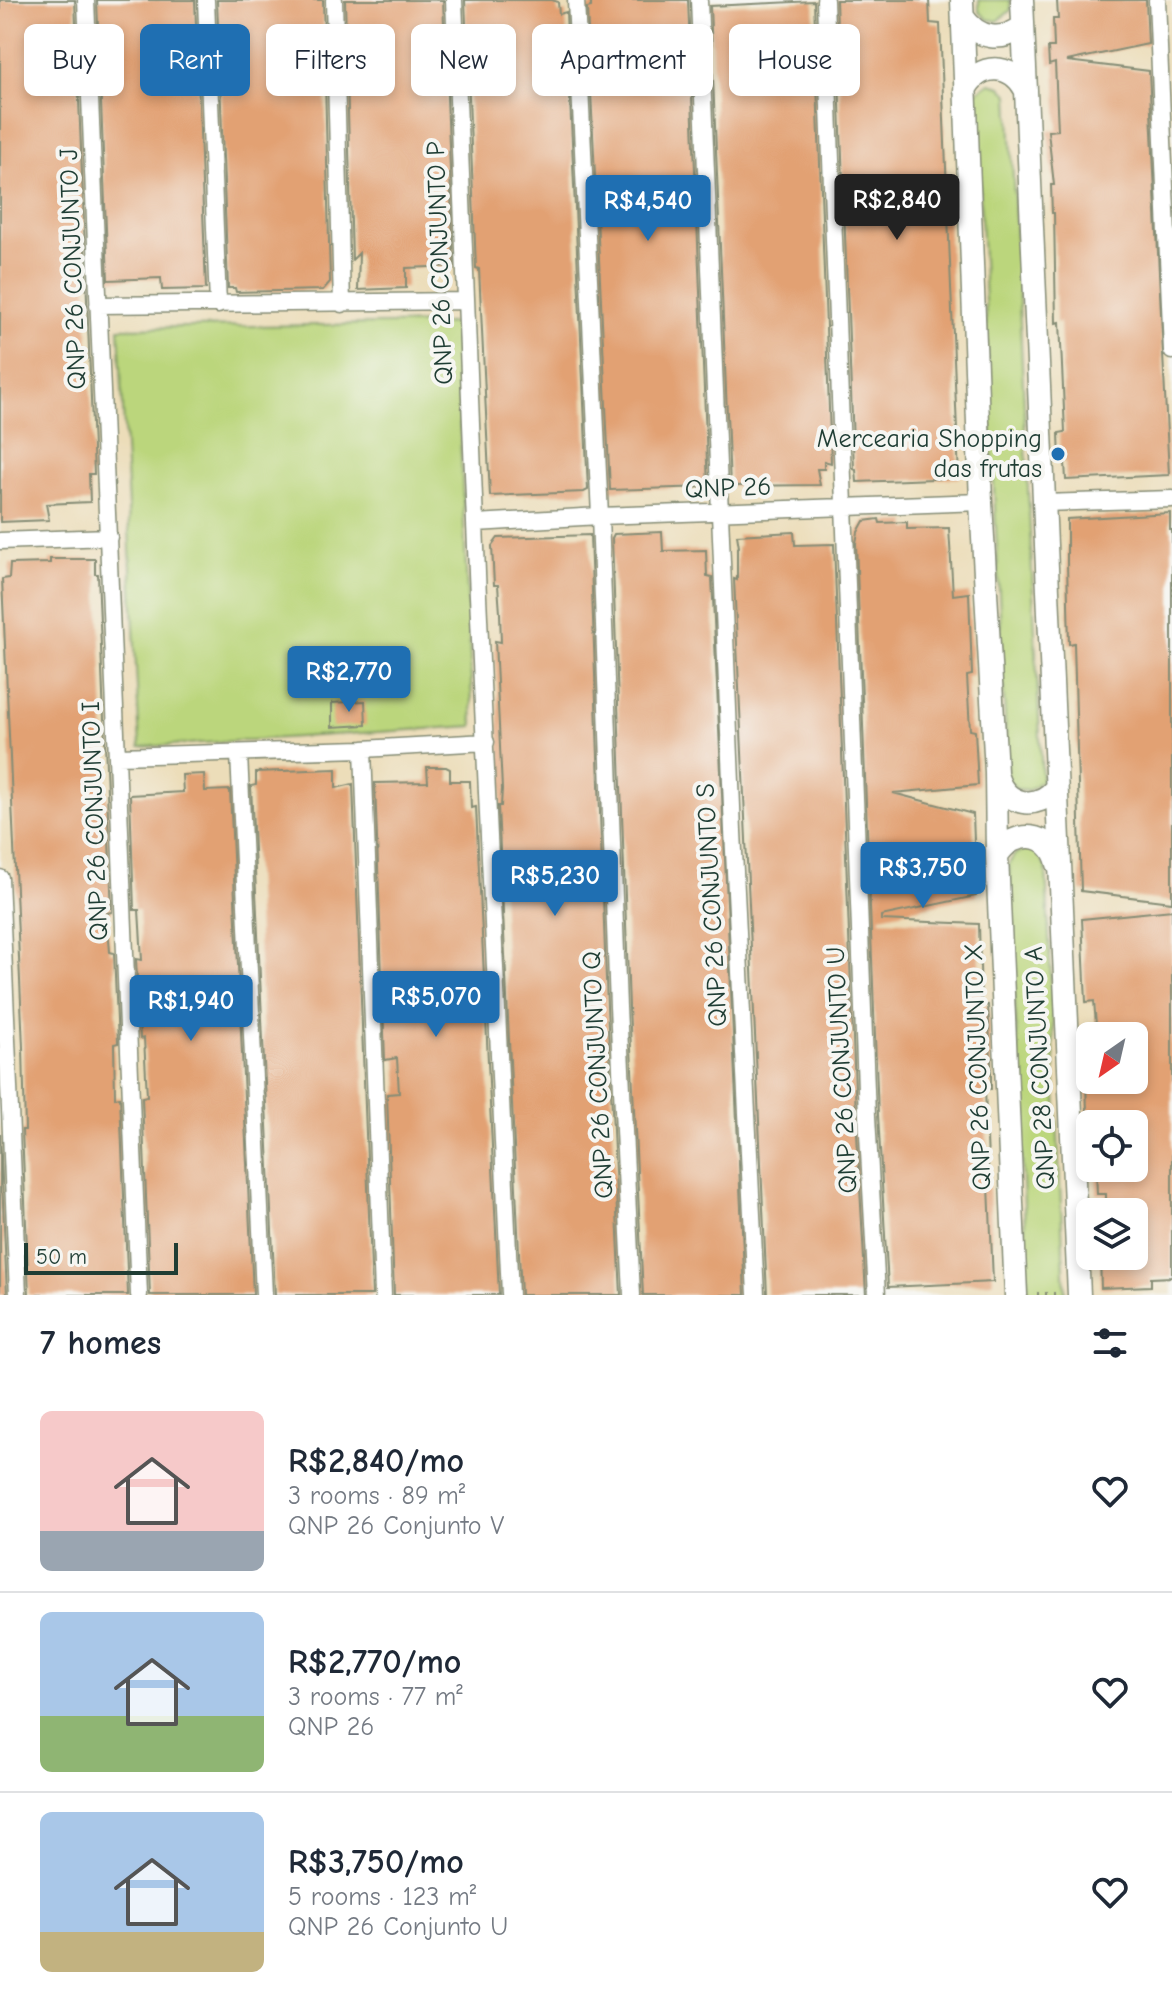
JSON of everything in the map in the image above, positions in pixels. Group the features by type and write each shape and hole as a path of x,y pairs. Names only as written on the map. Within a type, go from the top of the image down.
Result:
{"street":[{"name":"QNP 26 CONJUNTO J","path":"86,0 109,537"},
{"path":"206,0 218,305"},
{"path":"334,0 342,304"},
{"name":"QNP 26 CONJUNTO P","path":"454,0 476,523 478,645 486,742 510,1295"},
{"name":"QNP 26 CONJUNTO Q","path":"576,0 632,1295"},
{"name":"QNP 26 CONJUNTO S","path":"699,0 742,1051 756,1295"},
{"name":"QNP 26 CONJUNTO U","path":"825,0 866,1084 877,1295"},
{"name":"QNP 28 CONJUNTO A","path":"1022,0 1079,1294"},
{"path":"1157,0 1172,351"},
{"path":"962,9 977,32 996,37 1015,32 1023,26"},
{"name":"QNP 26 CONJUNTO X","path":"962,9 1016,1295"},
{"path":"965,90 977,75 995,68 1014,74 1025,89"},
{"path":"98,305 466,301"},
{"path":"1043,503 1172,499"},
{"name":"QNP 26","path":"476,523 981,502"},
{"path":"0,541 109,537"},
{"name":"QNP 26 CONJUNTO I","path":"109,537 122,927 139,1295"},
{"path":"118,756 239,754 486,742"},
{"path":"363,749 383,1295"},
{"path":"239,754 264,1295"},
{"path":"996,772 1006,794 1020,802 1044,799 1056,788"},
{"path":"997,856 1010,841 1028,836 1038,838 1054,850 1059,869"},
{"path":"0,878 18,1295"}],"path":[{"path":"1016,1295 1079,1294"}],"green space":[{"path":"979,0 1010,0 1011,10 998,21 987,19 979,11"},
{"path":"990,83 1001,86 1009,95 1042,780 1029,790 1017,789 1008,781 975,93"},
{"path":"455,323 473,726 140,747 119,328"},
{"path":"1027,849 1038,853 1046,869 1065,1295 1028,1295 1009,864 1015,854"}],"building":[{"path":"0,0 75,0 76,24 24,24 24,96 79,96 94,474 89,474 90,502 46,504 49,520 0,522"},
{"path":"97,0 195,0 196,24 140,24 140,96 199,96 206,289 162,290 161,278 108,280 101,96 124,96 124,24 98,24"},
{"path":"217,0 323,0 324,24 266,24 266,96 325,96 330,282 323,290 236,292 235,288 228,288 221,96 250,96 250,24 218,24"},
{"path":"345,0 443,0 444,24 411,24 411,96 447,96 454,266 406,268 406,288 358,290 359,253 352,260 348,96 395,96 395,24 346,24"},
{"path":"465,0 552,0 558,2 559,14 566,12 567,24 532,24 532,96 570,96 588,490 584,492 490,496 469,96 516,96 516,24 466,24"},
{"path":"591,0 688,0 689,24 588,24 587,8 591,7"},
{"path":"836,0 929,0 930,23 940,24 959,478 857,482 854,469 840,96 860,96 860,24 837,24"},
{"path":"1057,0 1146,0 1148,44 1067,61 1149,71 1169,475 1066,480 1065,462 1060,462 1059,433 1065,432 1060,322 1056,323 1051,185 1054,185 1048,131 1058,130 1055,63 1049,65 1048,47 1054,47 1053,19 1058,19"},
{"path":"814,1 815,24 729,24 729,96 817,96 831,463 824,461 824,469 817,469 820,485 730,486 710,6"},
{"path":"591,96 692,96 708,487 610,490"},
{"path":"1170,513 1172,902 1081,891 1074,643 1069,644 1067,562 1067,519"},
{"path":"879,519 880,523 907,522 907,529 949,528 953,595 969,593 972,675 967,676 970,730 975,731 978,785 893,793 973,814 976,896 881,916 881,920 979,924 981,1006 988,1005 991,1062 991,1089 985,1089 993,1282 888,1287 878,1115 856,543 864,521"},
{"path":"662,532 663,551 706,550 707,576 712,577 745,1295 643,1295 612,538 614,534"},
{"path":"794,532 795,545 834,544 866,1295 767,1295 734,579 737,580 737,535"},
{"path":"590,535 621,1295 521,1295 498,806 501,806 502,789 495,641 501,642 500,613 498,585 494,585 492,546 498,538"},
{"path":"50,559 95,559 95,574 98,574 112,912 107,913 110,952 114,953 118,1043 114,1044 115,1098 120,1097 128,1295 29,1295 22,1130 25,1130 23,1047 2,579 9,578 10,564 50,563"},
{"path":"365,701 366,725 332,727 332,703"},
{"path":"427,767 450,769 450,781 470,781 471,808 476,807 499,1295 394,1295 387,1094 399,1093 397,1058 385,1060 375,783 428,782"},
{"path":"336,769 336,788 353,784 372,1295 275,1295 251,786 256,785 256,772"},
{"path":"204,774 205,791 230,790 253,1295 150,1295 142,1097 147,1096 144,1038 140,1039 136,959 142,960 139,910 134,910 130,795 183,792 182,775"},
{"path":"1172,910 1172,1277 1151,1278 1151,1286 1101,1288 1100,1270 1148,1270 1148,1198 1106,1198 1106,1194 1097,1194 1097,1182 1148,1182 1148,1110 1087,1110 1086,1094 1148,1094 1148,1022 1096,1022 1094,1001 1086,1002 1082,919"},
{"path":"0,1133 7,1295 0,1295"}],"place":[{"name":"Mercearia Shopping das frutas","path":"1058,454"}]}
